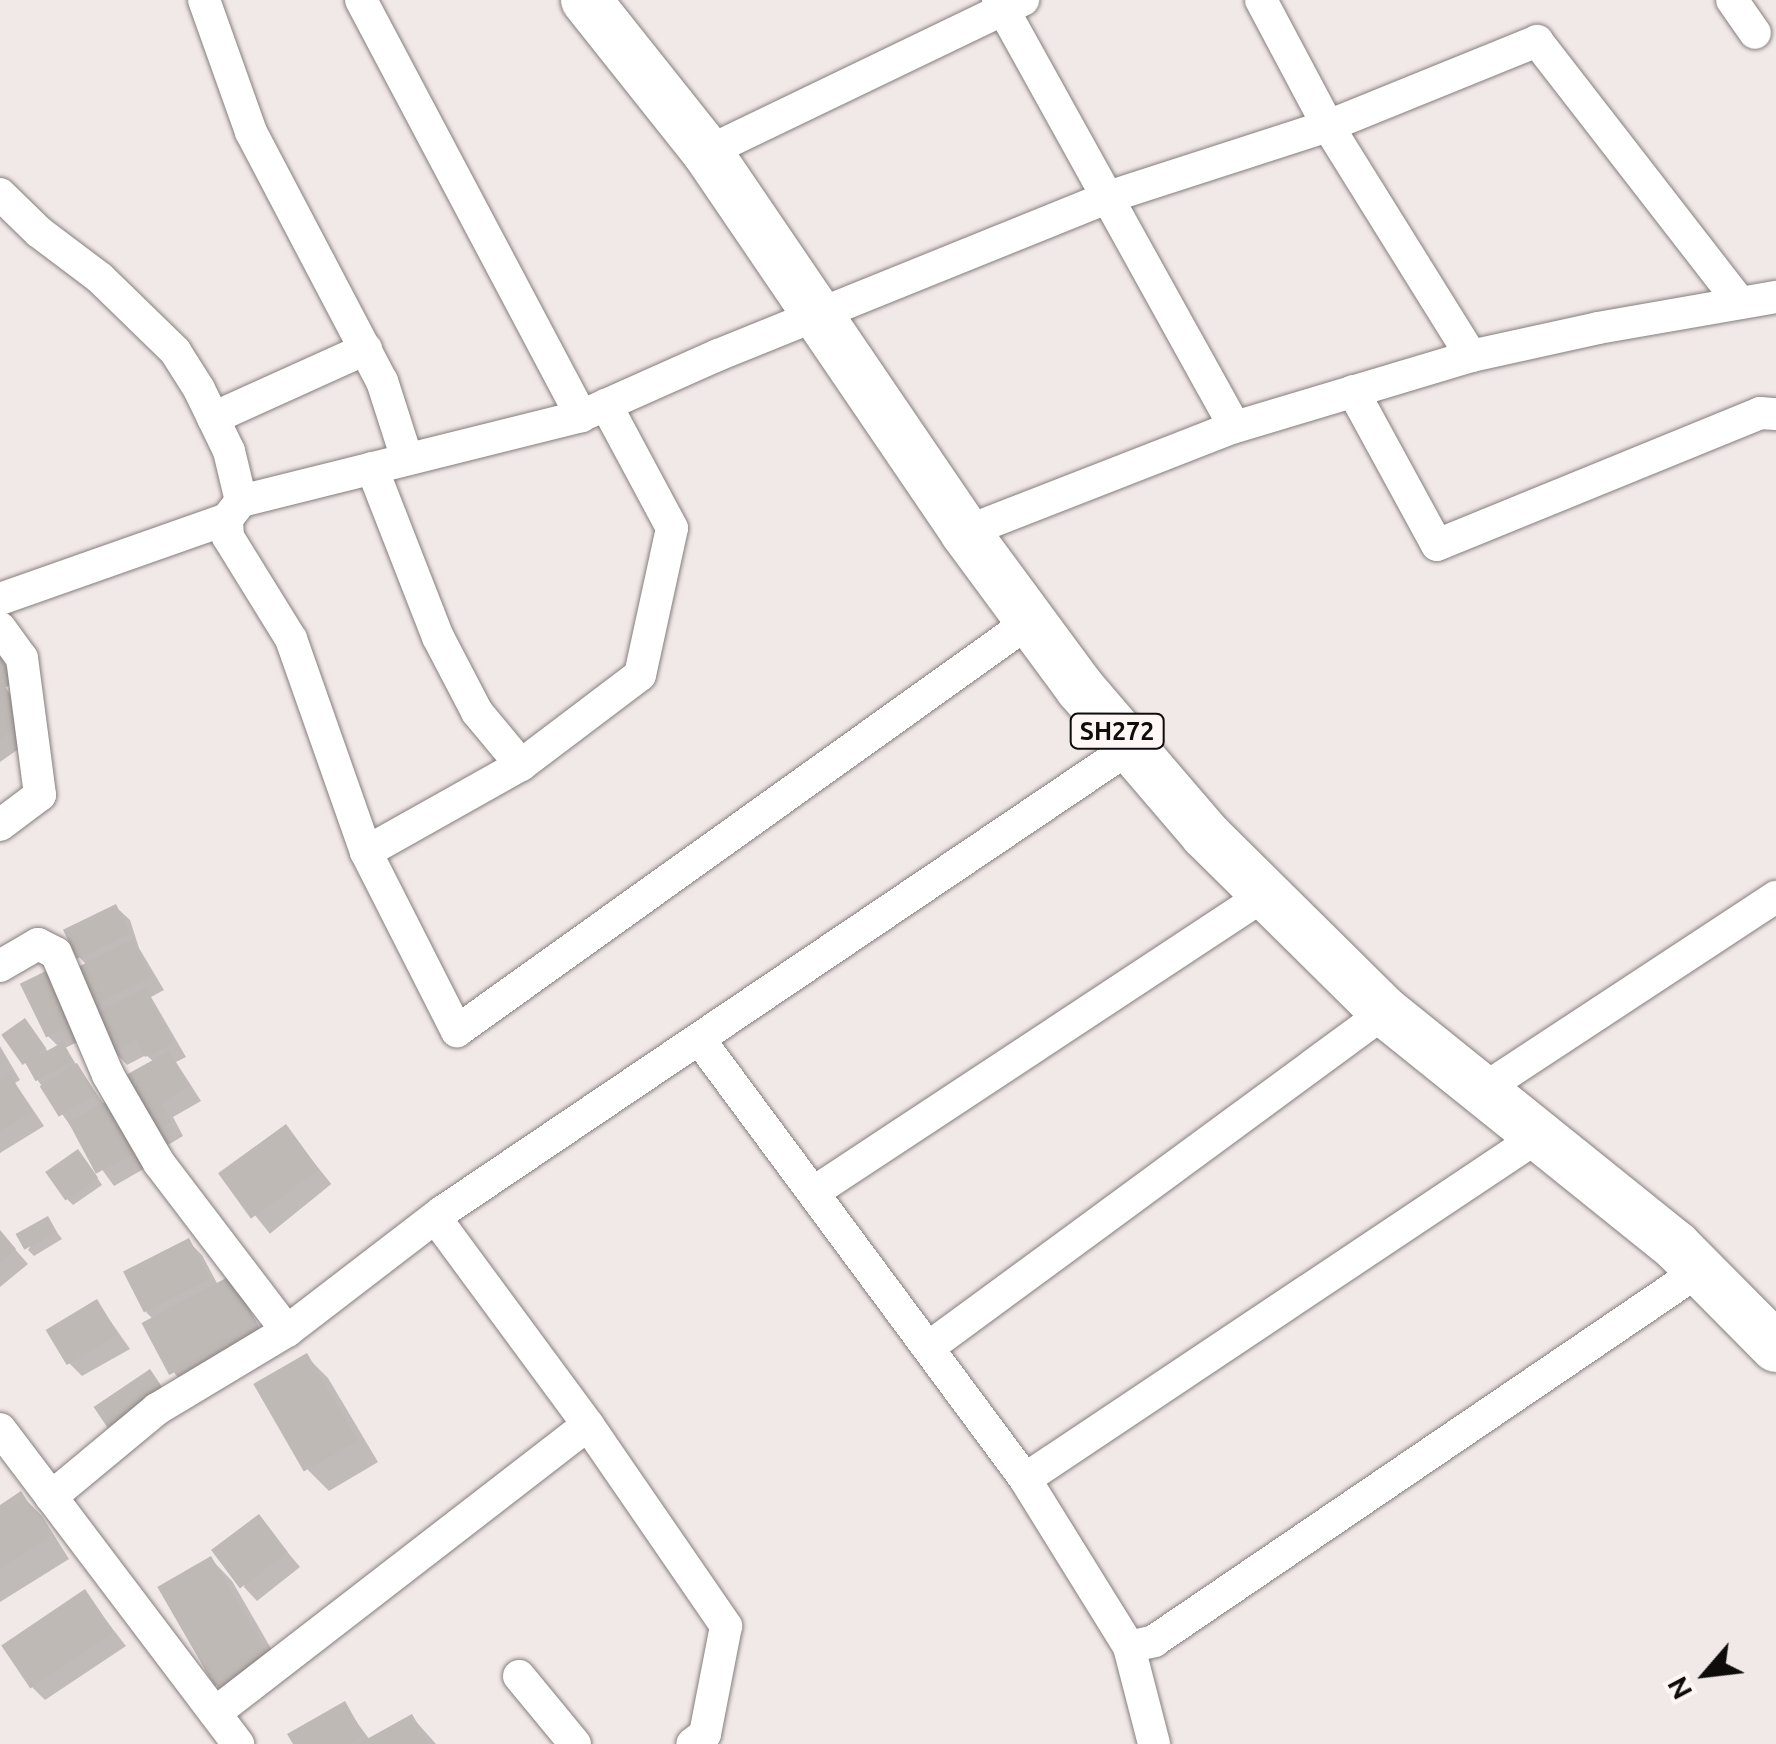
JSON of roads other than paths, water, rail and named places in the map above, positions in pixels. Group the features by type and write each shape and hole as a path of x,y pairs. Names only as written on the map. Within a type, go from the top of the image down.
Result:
{"main road":[{"name":"SH272","path":"586,0 707,152 965,532 1030,620 1205,834 1385,1012 1700,1270 1776,1347"}],"street":[{"path":"204,0 251,132 382,382 407,459"},
{"path":"360,0 594,410 672,528 640,675 521,765 366,852"},
{"path":"1261,0 1328,126 1471,356"},
{"path":"1732,0 1755,33"},
{"path":"707,152 1008,3 1235,427"},
{"path":"0,598 234,510 372,468 594,410 1111,196 1328,126 1537,41 1740,303"},
{"path":"0,194 39,232 100,278 175,351 213,418 229,451 234,548 291,638 366,852 457,1031 1030,620"},
{"path":"965,532 1235,427 1471,356 1776,297"},
{"path":"213,418 366,349"},
{"path":"1353,392 1437,545 1760,412 1776,414"},
{"path":"372,468 438,638 477,712 521,765"},
{"path":"0,628 22,658 40,795 0,825"},
{"path":"51,1497 157,1409 287,1331 437,1220 442,1212 1131,747"},
{"path":"814,1192 1266,894"},
{"path":"1482,1090 1776,897"},
{"path":"0,966 38,944 56,953 108,1075 159,1163 287,1331"},
{"path":"929,1346 1385,1012"},
{"path":"700,1039 1024,1479 1128,1647 1154,1744"},
{"path":"1024,1479 1539,1136"},
{"path":"437,1220 588,1425 726,1626 705,1734 692,1744"},
{"path":"1128,1647 1154,1641 1700,1270"},
{"path":"214,1713 588,1425"},
{"path":"0,1429 238,1744"},
{"path":"519,1676 574,1744"}]}
